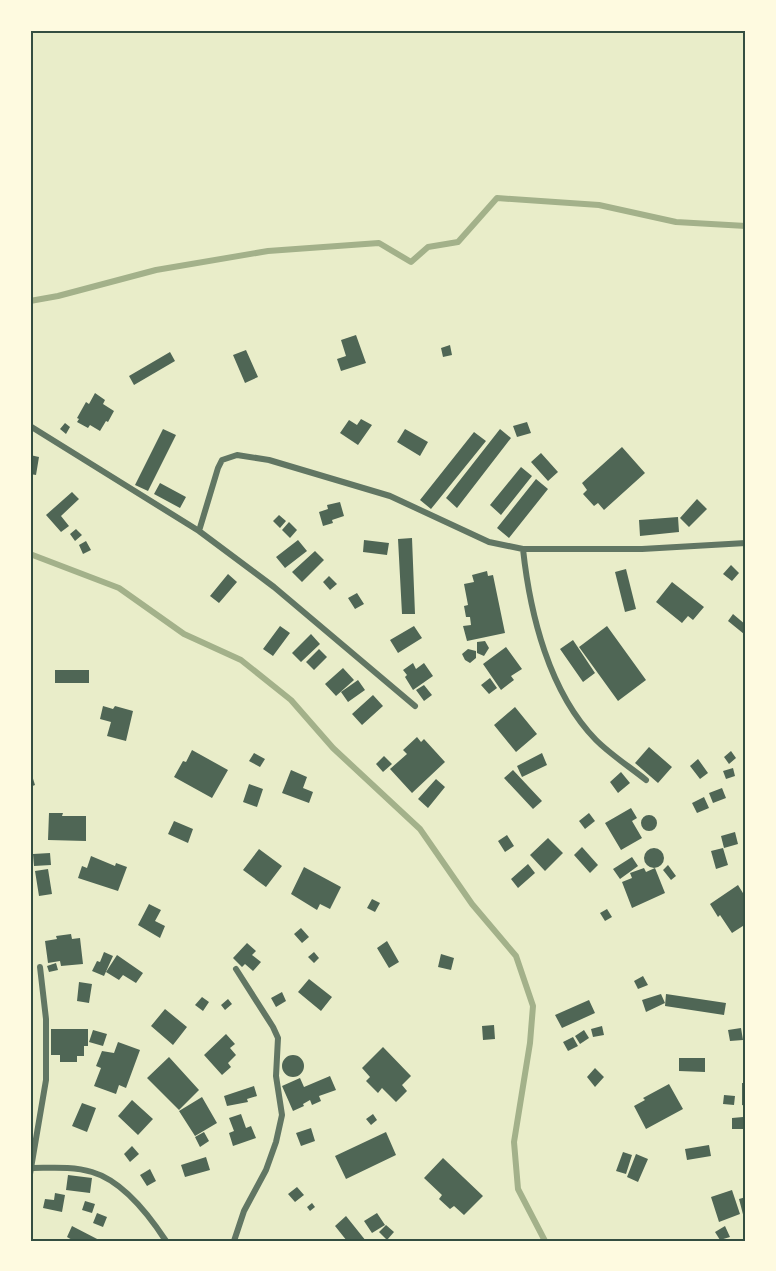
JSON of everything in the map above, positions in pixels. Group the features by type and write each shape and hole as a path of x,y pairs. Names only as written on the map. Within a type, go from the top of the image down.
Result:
{"street":[{"path":"30,426 199,531 274,587 415,706"},
{"path":"199,531 218,468 222,460 237,454 269,460 390,496 489,542 523,549 642,549 746,543"},
{"path":"523,549 534,617 545,656 560,687 580,721 597,740 646,780"},
{"path":"30,1174 46,1080 46,1019 40,967"},
{"path":"234,1241 244,1211 266,1170 282,1115 276,1076 278,1038 273,1026 236,969"},
{"path":"30,1133 37,1130"},
{"path":"31,1168 74,1168 93,1172 112,1181 134,1201 166,1241"}],"building":[{"path":"356,335 366,363 341,371 337,359 346,356 341,340"},
{"path":"450,345 452,355 443,357 441,348"},
{"path":"246,350 258,377 245,383 233,355"},
{"path":"170,352 175,361 134,385 129,376"},
{"path":"95,393 105,400 103,404 114,411 100,431 90,425 88,428 77,422 86,402 89,404"},
{"path":"361,419 372,425 358,445 340,433 349,420 357,425"},
{"path":"527,422 531,433 517,437 513,426"},
{"path":"65,423 70,427 66,434 60,429"},
{"path":"163,429 176,435 148,491 135,485"},
{"path":"405,429 428,442 420,456 397,442"},
{"path":"500,429 511,438 457,508 446,498"},
{"path":"474,432 486,441 431,509 420,500"},
{"path":"622,447 645,473 604,510 598,503 594,506 583,494 587,490 582,483"},
{"path":"541,453 558,472 548,481 531,462"},
{"path":"30,455 39,457 36,475 30,474"},
{"path":"521,467 532,476 501,515 490,505"},
{"path":"536,479 548,489 509,538 497,528"},
{"path":"160,483 186,497 180,508 154,494"},
{"path":"72,492 79,499 61,516 69,526 61,532 46,515"},
{"path":"697,499 707,509 689,527 680,518"},
{"path":"340,502 344,516 323,526 319,512 328,509 327,505"},
{"path":"279,515 286,521 280,528 273,521"},
{"path":"678,517 679,532 640,536 639,520"},
{"path":"289,522 297,530 290,538 282,530"},
{"path":"76,529 82,535 75,541 70,534"},
{"path":"412,538 415,614 402,614 398,539"},
{"path":"298,540 307,551 285,568 276,557"},
{"path":"364,540 389,543 387,555 363,552"},
{"path":"86,541 91,550 83,554 79,545"},
{"path":"315,551 324,560 302,582 292,572"},
{"path":"731,565 739,573 732,581 723,574"},
{"path":"626,569 636,609 625,612 615,572"},
{"path":"487,571 488,576 493,575 505,633 467,641 463,626 471,625 470,617 466,617 464,606 468,605 464,584 474,582 472,575"},
{"path":"228,574 237,582 219,603 210,596"},
{"path":"329,576 337,584 330,590 323,582"},
{"path":"672,582 704,607 693,620 688,616 682,623 656,602"},
{"path":"357,593 364,604 355,609 348,598"},
{"path":"733,614 746,625 744,634 728,621"},
{"path":"280,626 290,633 273,656 263,649"},
{"path":"414,626 422,638 398,653 390,640"},
{"path":"607,626 646,680 618,701 579,647"},
{"path":"311,634 320,644 301,662 292,653"},
{"path":"573,640 595,673 583,682 560,649"},
{"path":"485,641 489,648 484,656 477,653 477,642"},
{"path":"506,647 522,669 511,676 514,680 501,690 483,664"},
{"path":"319,649 327,657 314,670 306,662"},
{"path":"468,649 476,651 476,658 470,663 462,654"},
{"path":"413,663 416,669 424,663 433,676 413,690 403,670"},
{"path":"343,668 354,680 336,696 325,684"},
{"path":"55,670 89,670 89,683 55,683"},
{"path":"490,678 497,688 489,694 481,685"},
{"path":"358,680 365,690 348,702 341,692"},
{"path":"424,685 432,695 424,701 416,690"},
{"path":"373,695 383,706 362,725 352,714"},
{"path":"103,706 113,709 115,706 133,711 126,741 107,736 111,722 100,719"},
{"path":"515,707 537,734 516,752 494,725"},
{"path":"417,737 421,742 424,739 445,762 412,793 390,769 407,754 403,750"},
{"path":"649,747 672,767 658,783 635,763"},
{"path":"192,750 228,770 212,798 174,777"},
{"path":"731,751 736,758 729,764 724,757"},
{"path":"254,753 265,759 260,767 249,761"},
{"path":"542,753 547,765 522,777 517,766"},
{"path":"384,756 392,764 383,772 376,764"},
{"path":"698,759 708,773 700,779 690,766"},
{"path":"733,768 735,776 726,779 723,771"},
{"path":"30,769 35,785 30,787"},
{"path":"291,770 307,777 303,788 313,792 309,803 282,793"},
{"path":"513,770 542,801 533,809 504,778"},
{"path":"621,772 630,783 618,793 610,782"},
{"path":"436,779 445,787 428,808 418,799"},
{"path":"249,784 263,789 257,807 243,802"},
{"path":"722,788 726,798 713,803 709,793"},
{"path":"704,797 709,808 697,813 692,803"},
{"path":"631,808 637,818 632,821 642,838 621,850 605,823"},
{"path":"49,813 63,813 62,816 86,816 86,841 48,840"},
{"path":"589,813 595,821 585,829 579,821"},
{"path":"646,815 652,815 657,823 655,829 646,831 641,826 641,820"},
{"path":"174,821 193,829 188,843 168,834"},
{"path":"735,832 738,844 724,848 721,836"},
{"path":"507,835 514,846 505,852 498,841"},
{"path":"548,838 563,853 545,871 530,855"},
{"path":"582,847 598,865 590,873 574,855"},
{"path":"654,848 661,851 664,858 661,865 654,868 647,865 644,858 647,851"},
{"path":"723,848 728,865 716,869 711,851"},
{"path":"259,849 282,866 266,887 243,870"},
{"path":"50,853 51,865 34,866 33,854"},
{"path":"91,856 115,866 116,863 127,867 118,891 78,878 82,866 87,868"},
{"path":"632,857 638,866 620,879 613,869"},
{"path":"528,864 535,873 518,888 511,879"},
{"path":"668,865 676,876 671,880 663,870"},
{"path":"304,867 341,887 330,909 320,904 317,910 291,894"},
{"path":"644,868 646,872 655,868 665,893 632,908 622,882 632,878 630,873"},
{"path":"48,869 52,894 39,896 35,871"},
{"path":"738,885 746,898 746,924 732,933 710,904"},
{"path":"372,899 380,903 375,912 367,908"},
{"path":"149,904 161,910 155,921 165,926 160,938 138,925"},
{"path":"607,909 612,917 605,921 600,913"},
{"path":"301,928 309,937 302,943 294,934"},
{"path":"71,934 72,939 80,938 83,964 61,966 60,961 48,963 45,941 57,939 56,936"},
{"path":"387,941 399,962 389,968 377,948"},
{"path":"247,943 256,951 252,955 261,962 253,971 245,964 242,967 233,958"},
{"path":"104,952 113,956 104,976 92,971 97,961 100,962"},
{"path":"314,952 319,958 314,963 308,957"},
{"path":"441,954 454,958 451,970 438,967"},
{"path":"117,955 143,973 136,983 123,975 119,980 106,972"},
{"path":"56,963 58,970 49,972 47,966"},
{"path":"643,976 648,985 638,989 634,981"},
{"path":"309,979 332,997 321,1011 298,992"},
{"path":"79,982 92,984 89,1003 77,1001"},
{"path":"282,992 286,1001 276,1007 271,998"},
{"path":"661,994 665,1003 646,1012 642,1000"},
{"path":"666,994 726,1003 724,1015 665,1006"},
{"path":"202,997 209,1002 203,1011 195,1005"},
{"path":"228,999 232,1004 225,1010 221,1005"},
{"path":"589,1000 595,1013 562,1028 555,1015"},
{"path":"165,1009 187,1027 173,1045 151,1026"},
{"path":"494,1025 495,1039 483,1040 482,1026"},
{"path":"602,1026 604,1035 593,1037 591,1029"},
{"path":"741,1028 743,1040 730,1041 728,1030"},
{"path":"51,1029 88,1029 88,1046 84,1046 84,1056 77,1056 77,1062 60,1062 60,1055 51,1055"},
{"path":"93,1030 107,1034 103,1046 89,1042"},
{"path":"584,1030 589,1038 580,1044 575,1036"},
{"path":"226,1034 235,1044 230,1048 236,1055 228,1063 231,1067 222,1075 204,1055"},
{"path":"573,1037 578,1046 568,1051 563,1042"},
{"path":"118,1042 140,1050 126,1088 119,1085 116,1094 94,1086 101,1068 96,1066 102,1051 114,1053"},
{"path":"383,1047 411,1076 402,1085 407,1091 396,1102 382,1088 378,1093 366,1081 370,1077 362,1068"},
{"path":"293,1055 301,1058 304,1066 301,1074 293,1077 285,1074 282,1066 285,1058"},
{"path":"169,1057 199,1090 179,1110 147,1078"},
{"path":"679,1058 705,1058 705,1072 679,1071"},
{"path":"595,1068 604,1077 595,1087 587,1077"},
{"path":"330,1076 336,1090 319,1096 321,1101 312,1105 310,1100 293,1111 282,1086 300,1078 304,1087"},
{"path":"742,1083 746,1083 746,1106 742,1105"},
{"path":"669,1084 683,1109 646,1129 634,1106 645,1100 643,1098"},
{"path":"254,1086 257,1096 247,1099 248,1102 227,1106 224,1096"},
{"path":"724,1095 735,1096 734,1105 723,1104"},
{"path":"202,1097 217,1123 195,1136 179,1111"},
{"path":"132,1100 153,1119 138,1135 118,1116"},
{"path":"82,1103 96,1108 87,1132 72,1126"},
{"path":"241,1114 246,1128 251,1126 256,1138 233,1146 229,1133 234,1131 229,1118"},
{"path":"373,1114 377,1120 371,1125 366,1119"},
{"path":"743,1117 744,1129 732,1129 732,1118"},
{"path":"311,1128 315,1141 301,1146 296,1133"},
{"path":"204,1132 209,1141 200,1147 195,1137"},
{"path":"386,1132 396,1155 346,1179 335,1156"},
{"path":"709,1145 711,1156 687,1160 685,1149"},
{"path":"132,1146 139,1154 130,1162 124,1154"},
{"path":"623,1152 632,1155 626,1174 616,1171"},
{"path":"636,1154 648,1159 638,1182 627,1177"},
{"path":"206,1157 210,1170 185,1177 181,1165"},
{"path":"443,1158 483,1196 464,1215 454,1206 450,1209 439,1199 442,1195 424,1178"},
{"path":"150,1169 156,1181 147,1186 140,1175"},
{"path":"68,1175 92,1178 90,1193 66,1190"},
{"path":"297,1187 304,1195 295,1202 288,1194"},
{"path":"732,1190 740,1214 719,1222 711,1197"},
{"path":"55,1193 65,1195 62,1212 43,1208 45,1199 54,1200"},
{"path":"746,1197 746,1222 745,1222 739,1199"},
{"path":"85,1201 95,1204 92,1213 82,1210"},
{"path":"312,1203 315,1207 310,1211 307,1207"},
{"path":"97,1213 107,1217 103,1227 93,1223"},
{"path":"377,1213 385,1225 372,1233 364,1221"},
{"path":"346,1216 366,1241 347,1241 335,1226"},
{"path":"386,1225 394,1232 387,1240 379,1232"},
{"path":"72,1226 101,1241 74,1241 67,1237"},
{"path":"725,1226 730,1237 720,1240 715,1232"}],"waterway":[{"path":"30,301 58,296 156,270 268,251 379,243 411,262 428,247 458,242 497,198 599,205 676,222 746,226"},
{"path":"30,554 119,588 184,634 241,660 291,700 333,748 420,829 472,904 516,956 533,1006 530,1043 514,1142 518,1189 545,1241"}]}
